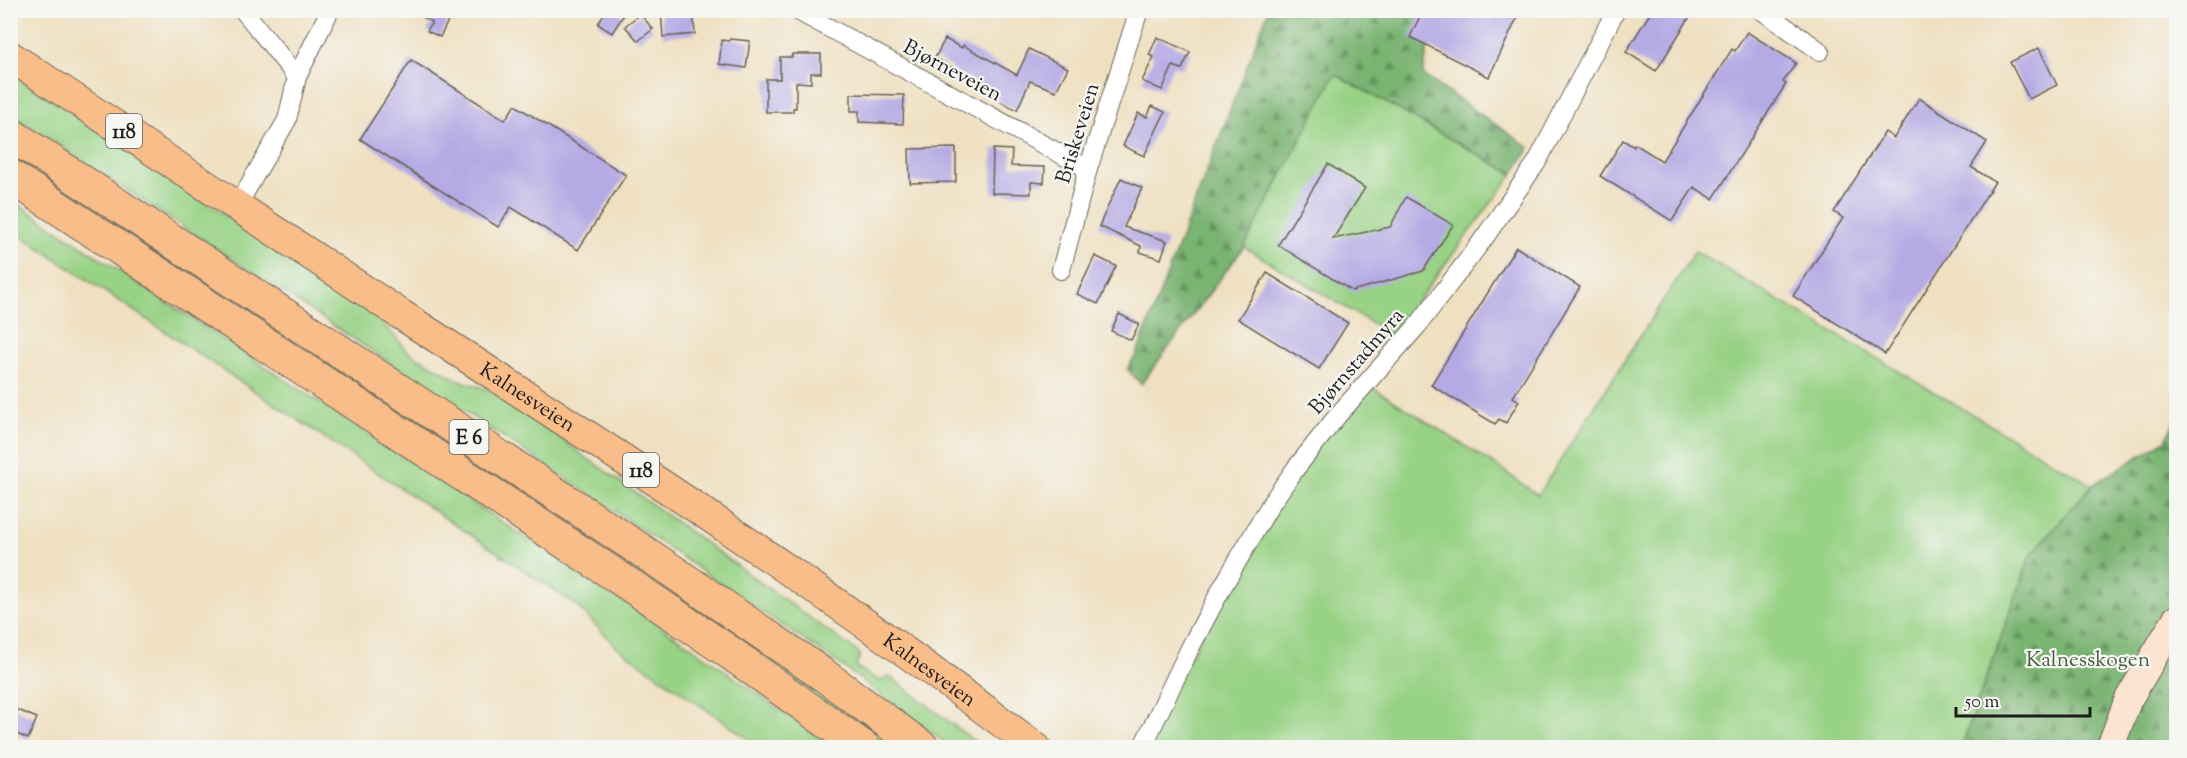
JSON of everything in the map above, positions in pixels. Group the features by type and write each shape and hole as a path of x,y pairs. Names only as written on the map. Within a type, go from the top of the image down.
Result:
{"highway":[{"name":"E 6","path":"10,134 674,573 825,676 923,747"},
{"name":"E 6","path":"10,176 654,601 864,747"}],"main road":[{"name":"Kalnesveien","path":"10,56 726,527 949,683 1036,747"},
{"path":"2110,747 2128,700 2176,619"}],"street":[{"path":"243,10 297,77"},
{"path":"237,206 287,120 297,77 330,10"},
{"name":"Bjørneveien","path":"795,10 1088,169"},
{"name":"Briskeveien","path":"1061,270 1088,169 1139,10"},
{"name":"Bjørnstadmyra","path":"1142,747 1217,596 1272,502 1324,432 1418,325 1482,241 1537,162 1616,10"},
{"path":"1761,10 1820,51"}],"green space":[{"path":"1268,11 1436,11 1423,75 1530,148 1513,174 1335,74 1244,247 1141,384 1127,369 1136,356"},
{"path":"10,72 372,312 410,353 456,379 495,392 860,654 856,667 879,681 889,676 982,747 951,747 845,668 558,473 11,114"},
{"path":"1335,74 1513,174 1392,335 1244,247"},
{"path":"10,148 530,493 900,747 885,747 853,723 11,160"},
{"path":"10,199 689,645 832,747 760,747 617,647 576,605 11,229"},
{"path":"1695,251 2092,485 2031,555 1961,747 1142,748 1272,502 1367,384 1497,466 1538,495"},
{"name":"Kalnesskogen","path":"2176,417 2176,747 1961,748 2031,555 2092,485 2166,440"}],"building":[{"path":"409,10 441,10 451,15 440,37 427,31 432,22"},
{"path":"606,10 615,10 623,16 612,33 598,24"},
{"path":"661,10 693,10 695,34 663,37"},
{"path":"1423,10 1521,10 1489,77 1410,37"},
{"path":"1652,10 1683,10 1691,15 1656,71 1626,52"},
{"path":"640,14 653,29 638,41 625,26"},
{"path":"1747,32 1796,63 1783,82 1786,84 1713,199 1694,187 1672,221 1600,176 1623,140 1634,147 1635,144 1662,161 1732,49 1735,51"},
{"path":"1157,37 1190,52 1182,69 1173,66 1162,90 1142,81 1154,57 1149,55"},
{"path":"730,39 750,41 746,68 719,64 722,40 729,41"},
{"path":"945,39 962,48 963,45 1017,75 1029,49 1068,68 1056,91 1030,81 1017,110 997,100 999,95 950,69 951,67 935,58"},
{"path":"2039,48 2057,85 2029,99 2010,62"},
{"path":"792,54 821,54 821,73 811,73 811,83 796,82 796,108 793,108 793,112 766,112 766,79 780,79 780,57 792,57"},
{"path":"411,60 505,120 515,105 626,175 578,250 511,207 498,227 360,139"},
{"path":"851,94 904,95 903,124 859,122 859,111 851,111"},
{"path":"1919,98 1987,142 1971,167 1995,182 1885,354 1793,296 1843,218 1834,212 1885,132 1894,138"},
{"path":"1152,106 1165,112 1144,156 1123,146 1138,113 1147,117"},
{"path":"956,148 956,182 910,183 909,149"},
{"path":"993,149 1012,150 1011,166 1045,167 1044,183 1031,182 1031,194 992,193"},
{"path":"1328,164 1365,188 1333,239 1390,227 1406,197 1453,225 1423,271 1352,291 1278,245"},
{"path":"1121,178 1142,188 1124,227 1167,241 1161,259 1140,252 1141,246 1099,226"},
{"path":"1516,247 1580,287 1513,397 1519,401 1506,423 1499,419 1495,424 1431,385"},
{"path":"1095,256 1116,266 1098,304 1077,294"},
{"path":"1267,273 1348,323 1319,369 1238,319"},
{"path":"1119,314 1139,324 1131,340 1111,331"},
{"path":"10,707 37,718 28,739 10,731"}]}
